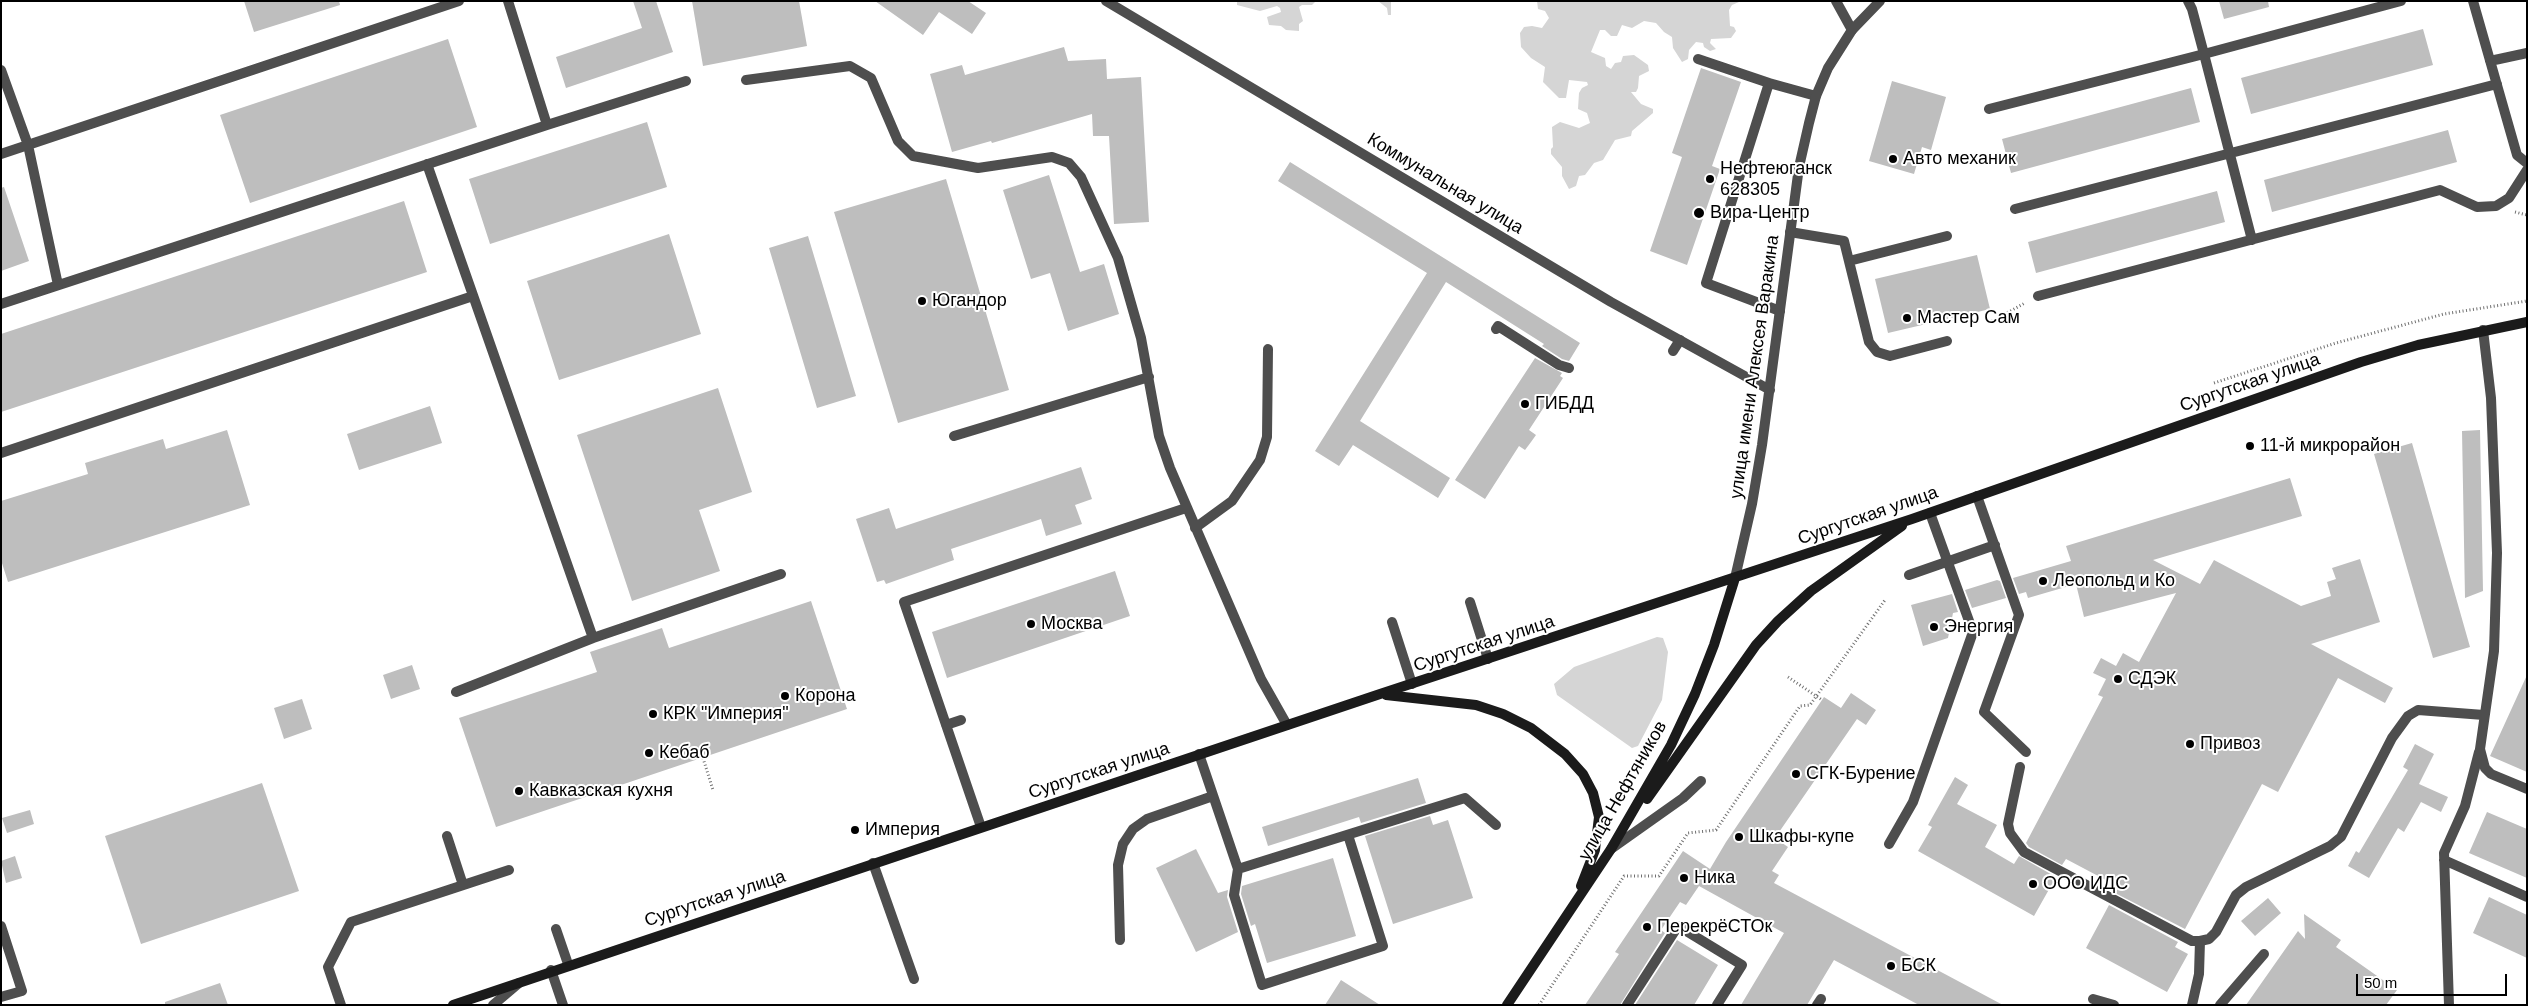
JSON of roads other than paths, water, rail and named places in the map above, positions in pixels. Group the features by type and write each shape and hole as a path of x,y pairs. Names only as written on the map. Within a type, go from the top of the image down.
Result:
{"main road":[{"name":"Сургутская улица","path":"453,1005 568,964 1912,519 2361,362 2483,330 2527,322"},
{"path":"1611,849 1767,633 1811,591 1912,519"},
{"name":"улица Нефтяников","path":"1507,1005 1611,849 1666,753 1695,694 1714,645 1735,578"},
{"path":"1380,694 1459,702 1503,714 1531,728 1565,754 1583,774 1590,787 1599,817 1595,850 1576,901"}],"street":[{"path":"1,154 458,1"},
{"path":"508,1 547,124"},
{"name":"Коммунальная улица","path":"1106,1 1611,302 1770,390"},
{"path":"1836,1 1852,30"},
{"name":"улица имени Алексея Варакина","path":"1735,578 1752,504 1770,390 1799,167 1816,96 1828,68 1852,30 1880,1"},
{"path":"2188,1 2192,9 2252,240"},
{"path":"1989,109 2401,1"},
{"path":"2473,1 2517,154 2527,163"},
{"path":"2490,61 2527,53"},
{"path":"1698,59 1769,83 1816,96"},
{"path":"746,80 850,66 871,78 898,141 913,156 978,168 1052,157 1069,163 1081,177 1118,258 1141,338 1160,436 1186,508 1260,679 1287,725"},
{"path":"1,70 28,145 58,285"},
{"path":"1,304 547,124 686,81"},
{"path":"1769,83 1706,283 1780,311"},
{"path":"2015,209 2497,84"},
{"path":"428,164 593,638"},
{"path":"2038,296 2440,190 2477,207 2496,206 2509,198 2527,170"},
{"path":"1790,232 1844,242 1869,342 1878,352 1890,356 1947,341"},
{"path":"1849,261 1947,236"},
{"path":"1,453 473,296"},
{"path":"1496,329 1498,326 1559,365 1569,368"},
{"path":"2449,1005 2444,853 2465,806 2480,749 2494,651 2497,553 2490,398 2483,330"},
{"path":"1673,351 1680,340"},
{"path":"1195,528 1232,502 1260,460 1267,437 1268,349"},
{"path":"954,436 1149,377"},
{"path":"1977,496 2019,615 1984,712 2026,752"},
{"path":"980,827 904,602 1186,508"},
{"path":"1889,844 1914,802 1973,632 1930,512"},
{"path":"1909,575 1995,545"},
{"path":"456,692 593,638 781,574"},
{"path":"1470,602 1488,659"},
{"path":"1392,622 1412,684"},
{"path":"2020,768 2008,824 2010,834 2024,852 2192,941 2200,941 2209,938 2216,932 2236,895 2246,887 2330,846 2341,837 2392,738 2408,716 2418,710 2484,715"},
{"path":"946,725 962,720"},
{"path":"2480,749 2485,768 2491,774 2527,789"},
{"path":"1199,754 1238,869 1234,895 1262,985 1384,946 1348,835"},
{"path":"1611,849 1683,798 1701,781"},
{"path":"1120,940 1118,865 1123,844 1133,829 1147,819 1213,796"},
{"path":"1238,869 1465,798 1496,826"},
{"path":"447,836 464,885"},
{"path":"2444,860 2527,897"},
{"path":"873,863 914,979"},
{"path":"341,1005 328,967 352,922 509,870"},
{"path":"1,926 22,991 1,997"},
{"path":"1627,1005 1678,926 1742,964 1717,1005"},
{"path":"556,929 568,964"},
{"path":"2192,1005 2199,974 2200,941"},
{"path":"2220,1005 2264,954"},
{"path":"552,970 563,1005"},
{"path":"492,1005 524,979"},
{"path":"2093,999 2114,1005"}],"place":[{"name":"Авто механик","path":"1893,159"},
{"name":"Нефтеюганск 628305","path":"1710,179"},
{"name":"Вира-Центр","path":"1699,213"},
{"name":"Югандор","path":"922,301"},
{"name":"Мастер Сам","path":"1907,318"},
{"name":"ГИБДД","path":"1525,404"},
{"name":"11-й микрорайон","path":"2250,446"},
{"name":"Леопольд и Ко","path":"2043,581"},
{"name":"Москва","path":"1031,624"},
{"name":"Энергия","path":"1934,627"},
{"name":"СДЭК","path":"2118,679"},
{"name":"Корона","path":"785,696"},
{"name":"КРК \"Империя\"","path":"653,714"},
{"name":"Привоз","path":"2190,744"},
{"name":"Кебаб","path":"649,753"},
{"name":"СГК-Бурение","path":"1796,774"},
{"name":"Кавказская кухня","path":"519,791"},
{"name":"Империя","path":"855,830"},
{"name":"Шкафы-купе","path":"1739,837"},
{"name":"Ника","path":"1684,878"},
{"name":"ООО ИДС","path":"2033,884"},
{"name":"ПерекрёСТОк","path":"1647,927"},
{"name":"БСК","path":"1891,966"}]}
